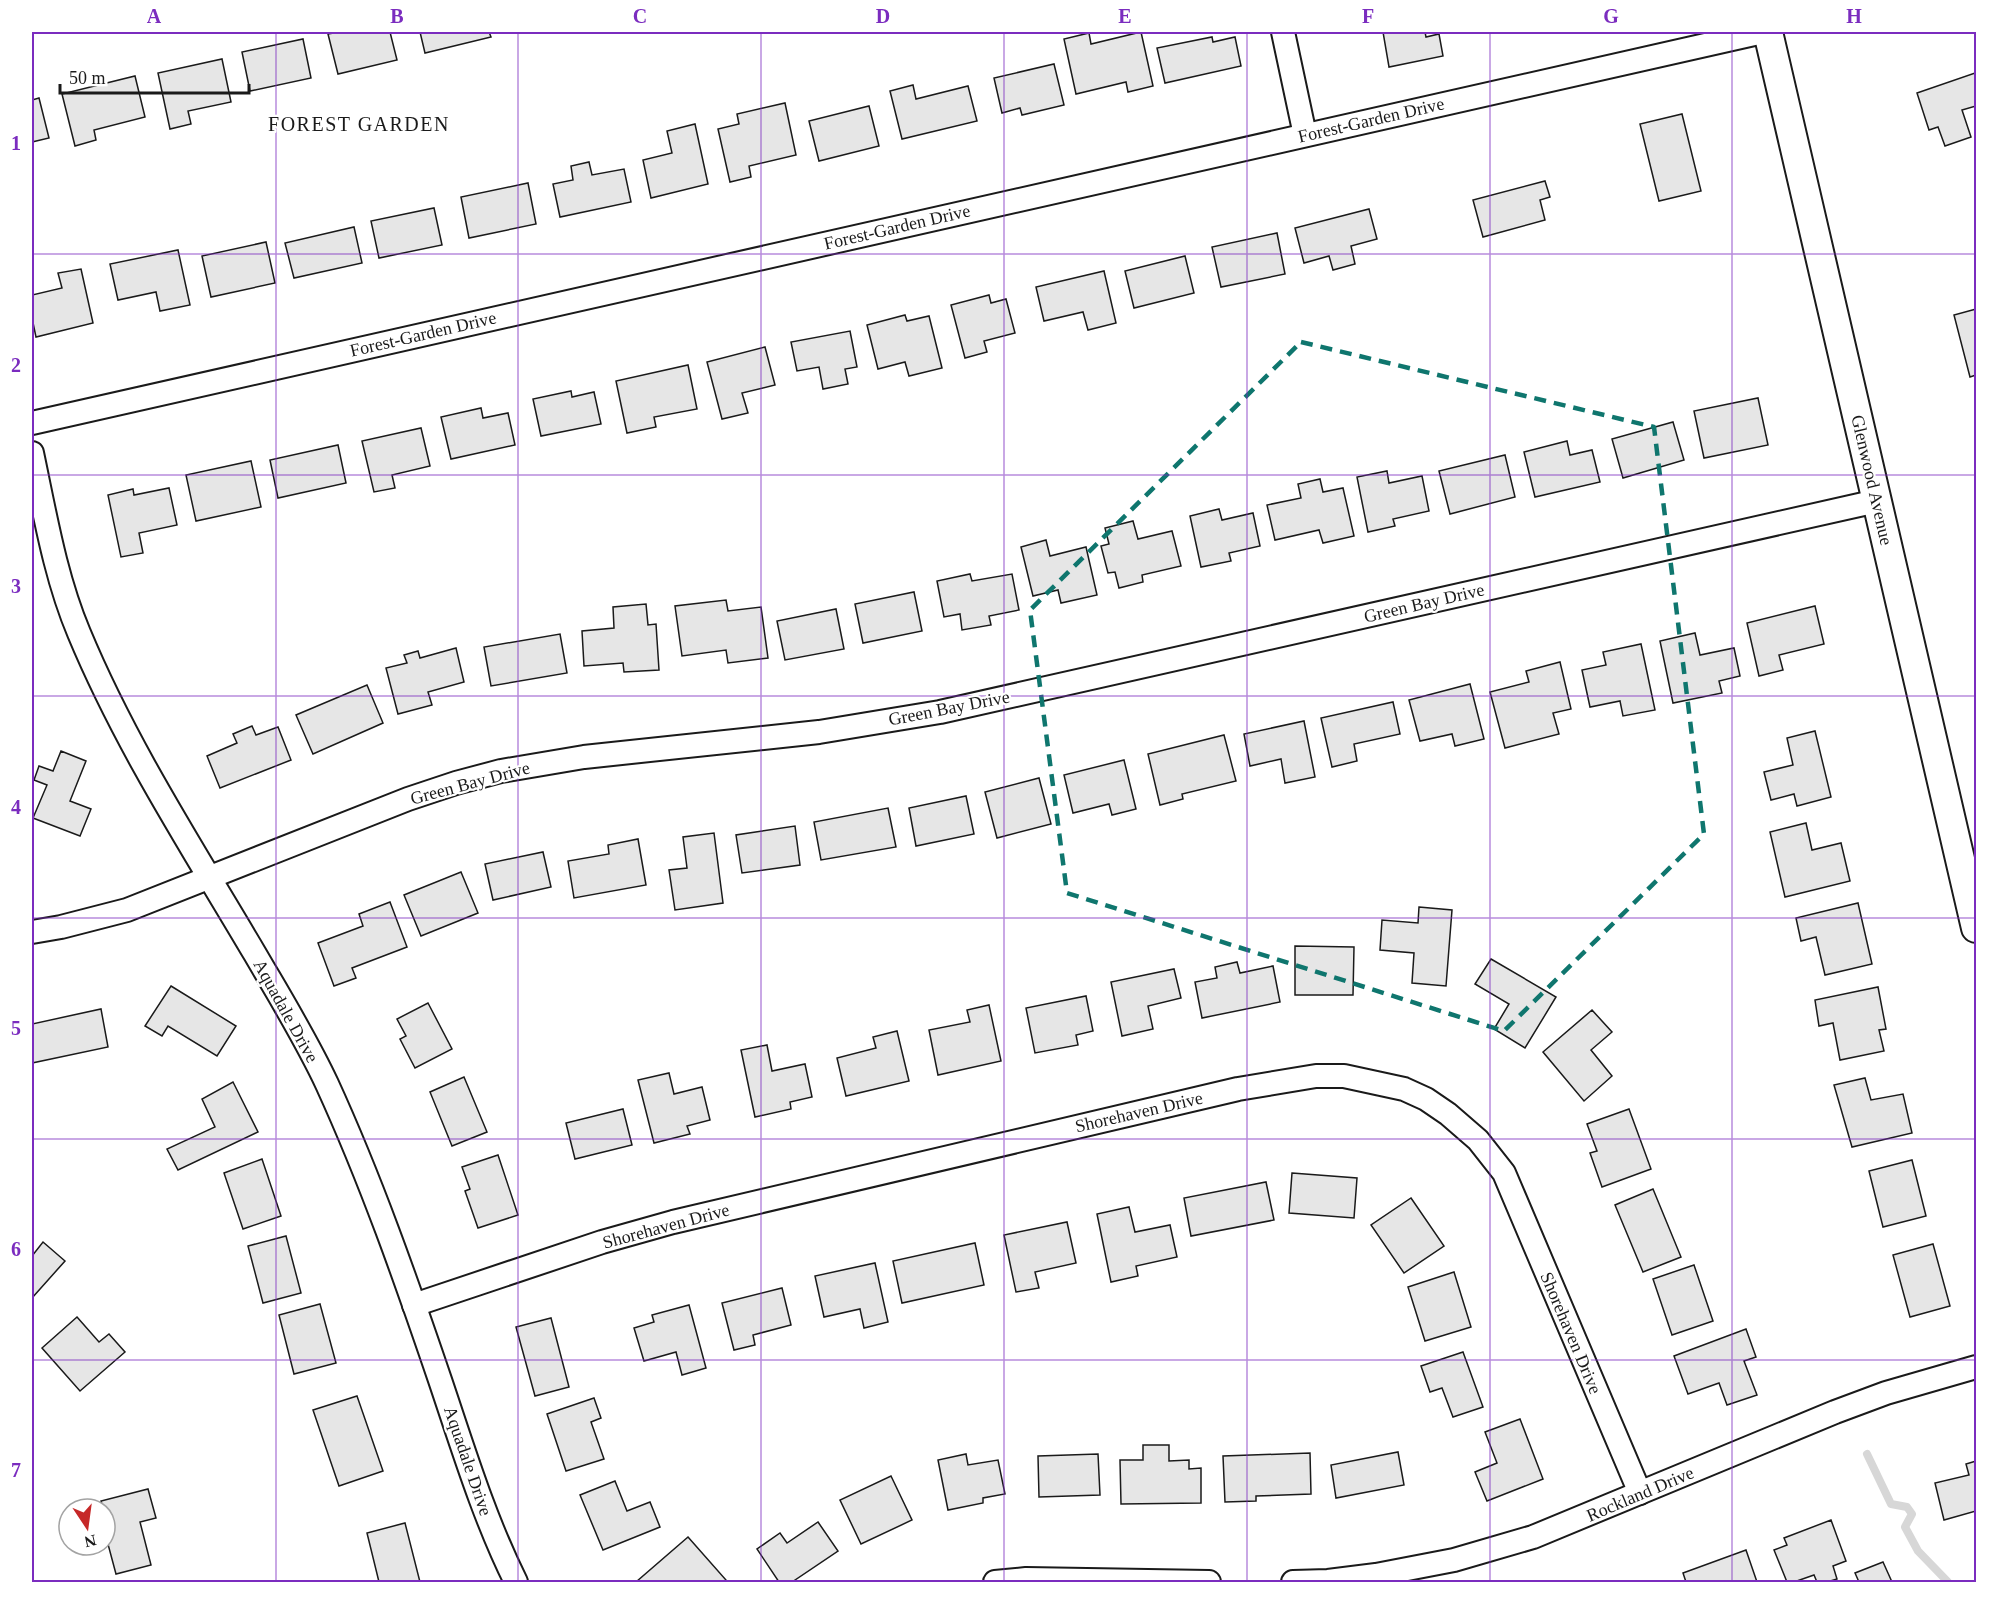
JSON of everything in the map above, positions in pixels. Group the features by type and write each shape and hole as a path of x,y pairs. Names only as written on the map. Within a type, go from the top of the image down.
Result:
{"street":[{"path":"1283,32 1305,135"},
{"name":"Forest-Garden Drive","path":"32,423 1762,32"},
{"name":"Glenwood Avenue","path":"1768,32 1977,928"},
{"name":"Aquadale Drive","path":"32,453 60,579 79,632 132,742 289,1012 325,1079 357,1150 414,1305 478,1494 516,1582"},
{"name":"Green Bay Drive","path":"32,932 127,910 408,799 501,771 584,757 819,732 940,712 1877,501"},
{"name":"Shorehaven Drive","path":"414,1305 602,1242 673,1222 1238,1089 1316,1076 1344,1076 1404,1089 1426,1099 1448,1114 1478,1140 1504,1173 1640,1493"},
{"name":"Rockland Drive","path":"1293,1582 1328,1581 1376,1575 1454,1560 1533,1537 1876,1397 1977,1367"},
{"path":"995,1582 1026,1579 1209,1582"}],"highlighted area":[{"path":"1301,342 1654,427 1704,834 1504,1031 1067,893 1030,610"}],"building":[{"path":"390,32 397,60 338,74 328,34"},
{"path":"420,32 489,32 491,37 425,53"},
{"path":"1141,32 1153,86 1128,92 1126,82 1076,94 1064,39 1089,33 1091,44"},
{"path":"1383,32 1425,32 1426,37 1439,34 1443,56 1389,67"},
{"path":"1212,37 1213,42 1235,37 1241,66 1165,83 1157,48"},
{"path":"303,39 311,78 250,91 242,52"},
{"path":"222,59 231,102 188,111 191,124 170,129 158,73"},
{"path":"1054,64 1064,105 1022,115 1020,108 1002,113 994,78"},
{"path":"1975,73 1976,106 1962,110 1971,137 1945,146 1938,127 1929,130 1917,93"},
{"path":"135,76 145,117 94,130 96,140 75,146 62,94"},
{"path":"913,85 916,99 968,86 977,121 902,139 890,91"},
{"path":"39,98 49,138 32,142 32,100"},
{"path":"785,103 796,155 749,166 751,177 730,182 718,129 739,124 737,114"},
{"path":"869,106 879,146 819,161 809,121"},
{"path":"1682,114 1701,191 1659,201 1640,124"},
{"path":"695,124 708,184 651,198 643,160 672,153 667,131"},
{"path":"589,162 592,175 624,169 631,202 560,217 553,184 573,180 571,166"},
{"path":"1545,181 1550,197 1540,200 1545,220 1483,237 1473,200"},
{"path":"528,183 536,224 469,238 461,197"},
{"path":"434,208 442,245 379,258 371,221"},
{"path":"1369,209 1377,239 1351,246 1355,264 1333,270 1329,256 1304,263 1295,228"},
{"path":"354,227 362,263 294,278 285,243"},
{"path":"1277,233 1285,274 1221,287 1212,247"},
{"path":"266,242 275,283 211,297 202,256"},
{"path":"178,250 190,305 160,311 156,292 118,300 110,264"},
{"path":"1185,256 1194,293 1134,308 1125,271"},
{"path":"81,269 93,323 36,337 32,318 32,295 62,288 58,273"},
{"path":"1104,271 1116,323 1088,330 1083,312 1044,321 1036,287"},
{"path":"989,295 991,303 1006,299 1015,333 984,341 987,352 965,358 951,305"},
{"path":"1976,309 1976,375 1970,377 1954,315"},
{"path":"905,315 907,321 929,316 942,368 909,376 905,362 878,369 867,325"},
{"path":"850,331 857,367 845,369 848,384 823,389 819,367 797,371 791,342"},
{"path":"765,347 775,385 742,393 748,413 722,419 707,362"},
{"path":"688,365 697,409 654,417 656,427 627,433 616,381"},
{"path":"571,391 572,397 594,392 601,424 541,436 533,399"},
{"path":"1758,398 1768,445 1704,458 1694,411"},
{"path":"481,408 483,418 508,413 515,445 451,459 441,417"},
{"path":"1673,422 1684,460 1623,478 1612,439"},
{"path":"421,428 430,466 392,475 395,488 374,492 362,441"},
{"path":"1567,441 1570,455 1592,450 1600,482 1535,497 1524,452"},
{"path":"338,445 346,483 278,498 270,460"},
{"path":"1505,455 1515,497 1450,514 1439,471"},
{"path":"251,461 261,507 196,521 186,475"},
{"path":"1387,471 1389,483 1422,476 1429,511 1393,519 1395,526 1368,532 1357,477"},
{"path":"1320,479 1323,492 1343,488 1354,536 1323,543 1319,530 1275,540 1267,505 1301,498 1298,484"},
{"path":"169,488 177,525 139,533 143,553 121,557 108,495 133,489 134,495"},
{"path":"1219,509 1222,520 1253,513 1260,546 1229,553 1231,561 1201,567 1190,516"},
{"path":"1133,521 1138,539 1172,531 1181,566 1142,575 1143,582 1119,588 1115,572 1108,573 1101,546 1109,544 1105,528"},
{"path":"1046,540 1050,556 1086,547 1097,595 1061,603 1058,590 1033,596 1021,547"},
{"path":"970,574 972,581 1012,574 1019,610 989,616 991,625 962,630 960,614 944,617 937,581"},
{"path":"914,592 922,631 863,643 855,604"},
{"path":"726,600 728,611 761,607 768,658 728,663 726,650 682,656 675,606"},
{"path":"646,604 648,625 656,624 659,670 624,672 623,663 584,666 582,631 614,628 613,607"},
{"path":"1815,606 1824,644 1779,655 1783,670 1759,676 1747,623"},
{"path":"836,609 844,649 785,660 777,621"},
{"path":"1695,633 1700,655 1734,648 1740,676 1719,681 1722,693 1673,703 1660,641"},
{"path":"560,634 567,673 491,686 484,647"},
{"path":"1641,644 1655,710 1623,716 1620,701 1590,707 1582,670 1606,665 1603,652"},
{"path":"456,648 464,682 428,692 432,705 398,714 386,668 407,663 404,655 418,651 420,658"},
{"path":"1560,662 1571,709 1553,713 1559,734 1505,748 1490,692 1529,682 1526,671"},
{"path":"1470,684 1484,739 1455,746 1452,734 1420,741 1409,700"},
{"path":"367,685 383,723 313,754 296,715"},
{"path":"1393,702 1400,734 1354,744 1357,761 1332,767 1321,718"},
{"path":"1304,721 1315,777 1285,783 1281,759 1250,766 1244,734"},
{"path":"252,726 256,735 278,727 291,760 220,788 207,756 237,743 233,734"},
{"path":"1815,731 1831,797 1797,806 1794,794 1771,800 1764,772 1793,765 1787,738"},
{"path":"1224,735 1236,781 1182,794 1183,799 1160,805 1148,754"},
{"path":"61,751 86,761 70,801 91,809 80,836 33,818 47,785 34,780 39,766 53,771"},
{"path":"1124,760 1136,809 1112,815 1109,804 1073,813 1064,775"},
{"path":"1039,778 1051,824 997,838 985,792"},
{"path":"966,796 974,834 916,846 909,808"},
{"path":"888,808 896,847 821,860 814,822"},
{"path":"1806,823 1812,850 1841,843 1850,881 1785,897 1770,832"},
{"path":"795,826 800,865 742,873 736,835"},
{"path":"714,833 723,903 675,910 669,870 687,868 683,837"},
{"path":"638,839 646,885 574,898 568,861 609,854 608,845"},
{"path":"543,852 551,887 493,900 485,864"},
{"path":"461,872 478,913 421,936 404,895"},
{"path":"390,902 407,947 352,968 356,978 334,986 318,943 363,926 359,914"},
{"path":"1858,903 1872,964 1825,975 1816,937 1801,941 1796,918"},
{"path":"1419,907 1452,910 1446,986 1412,983 1414,953 1380,950 1382,920 1418,923"},
{"path":"1295,946 1354,947 1353,995 1295,995"},
{"path":"1491,959 1556,997 1525,1048 1494,1029 1509,1004 1475,984"},
{"path":"1237,962 1240,973 1273,966 1280,1002 1202,1018 1195,982 1217,978 1215,967"},
{"path":"1174,969 1181,998 1148,1006 1153,1029 1122,1036 1111,982"},
{"path":"171,986 236,1026 217,1056 168,1026 162,1036 145,1026"},
{"path":"1878,987 1886,1029 1879,1030 1884,1051 1840,1060 1833,1023 1819,1026 1815,1000"},
{"path":"1086,996 1093,1031 1076,1035 1078,1045 1035,1053 1026,1008"},
{"path":"428,1003 452,1049 415,1068 400,1039 406,1036 397,1019"},
{"path":"989,1005 1001,1061 938,1075 929,1030 970,1022 967,1010"},
{"path":"101,1009 108,1047 32,1063 32,1024"},
{"path":"1592,1010 1612,1032 1591,1050 1612,1076 1584,1101 1543,1052"},
{"path":"897,1031 909,1081 846,1096 837,1058 876,1048 873,1037"},
{"path":"767,1045 772,1071 805,1064 812,1097 790,1102 791,1109 755,1117 741,1050"},
{"path":"669,1073 674,1094 702,1087 710,1120 687,1126 690,1134 654,1143 638,1080"},
{"path":"464,1077 487,1132 452,1146 430,1092"},
{"path":"1865,1078 1871,1100 1903,1094 1912,1133 1852,1147 1834,1085"},
{"path":"233,1082 258,1132 178,1170 167,1149 215,1127 202,1099"},
{"path":"623,1109 632,1145 575,1159 566,1123"},
{"path":"1629,1109 1651,1169 1602,1187 1590,1153 1597,1151 1587,1124"},
{"path":"498,1155 518,1215 478,1228 465,1191 470,1189 462,1167"},
{"path":"262,1159 281,1216 243,1229 224,1173"},
{"path":"1912,1160 1926,1216 1883,1227 1869,1171"},
{"path":"1292,1173 1357,1178 1354,1218 1289,1213"},
{"path":"1266,1182 1274,1220 1191,1236 1184,1198"},
{"path":"1653,1189 1681,1257 1643,1272 1615,1205"},
{"path":"1411,1198 1444,1246 1404,1273 1371,1225"},
{"path":"1129,1207 1135,1232 1170,1225 1177,1257 1136,1266 1138,1276 1111,1282 1097,1214"},
{"path":"1067,1222 1076,1263 1035,1272 1039,1288 1016,1292 1004,1235"},
{"path":"286,1236 301,1293 263,1303 248,1246"},
{"path":"43,1242 65,1261 32,1298 32,1256"},
{"path":"975,1243 984,1285 902,1303 893,1261"},
{"path":"1933,1244 1950,1306 1910,1317 1893,1255"},
{"path":"875,1263 888,1322 864,1328 860,1309 824,1317 815,1276"},
{"path":"1694,1265 1713,1321 1672,1335 1653,1279"},
{"path":"1454,1272 1471,1327 1425,1341 1408,1287"},
{"path":"782,1288 791,1325 753,1335 755,1345 734,1350 722,1303"},
{"path":"320,1304 336,1363 294,1374 279,1315"},
{"path":"689,1305 706,1368 682,1375 676,1352 644,1361 634,1328 654,1322 652,1315"},
{"path":"77,1317 99,1342 109,1334 125,1352 80,1391 42,1348"},
{"path":"551,1318 569,1387 535,1396 516,1327"},
{"path":"1746,1329 1756,1357 1744,1361 1757,1395 1727,1405 1719,1383 1688,1394 1674,1356"},
{"path":"1463,1352 1483,1407 1453,1417 1442,1388 1430,1392 1421,1366"},
{"path":"357,1396 383,1471 339,1486 313,1410"},
{"path":"594,1398 601,1418 591,1422 604,1459 566,1471 547,1414"},
{"path":"1520,1419 1543,1479 1487,1501 1475,1472 1497,1463 1485,1432"},
{"path":"1143,1445 1169,1445 1169,1461 1189,1460 1189,1469 1201,1468 1201,1503 1121,1504 1120,1460 1143,1460"},
{"path":"1398,1452 1404,1485 1336,1498 1331,1465"},
{"path":"1310,1453 1311,1494 1256,1496 1256,1501 1225,1502 1223,1456"},
{"path":"966,1454 968,1465 998,1460 1005,1494 983,1498 983,1503 948,1510 938,1460"},
{"path":"1098,1454 1100,1495 1039,1497 1038,1456"},
{"path":"1976,1461 1976,1511 1944,1520 1935,1483 1969,1475 1966,1464"},
{"path":"891,1476 912,1520 861,1544 840,1500"},
{"path":"615,1481 627,1511 650,1502 660,1527 603,1550 580,1495"},
{"path":"148,1489 156,1518 140,1522 151,1565 116,1574 111,1557 117,1557 117,1497"},
{"path":"1831,1520 1846,1561 1833,1566 1837,1579 1817,1582 1814,1575 1787,1582 1774,1550 1787,1545 1784,1538"},
{"path":"818,1522 838,1551 792,1582 779,1582 757,1549 780,1533 787,1543"},
{"path":"405,1523 420,1582 379,1582 367,1533"},
{"path":"688,1537 726,1580 723,1582 636,1582"},
{"path":"1746,1550 1757,1582 1686,1582 1683,1573"},
{"path":"1883,1562 1892,1582 1859,1582 1855,1573"}],"waterway":[{"path":"1867,1454 1891,1504 1907,1507 1912,1514 1905,1527 1918,1551 1948,1582"}],"district":[{"name":"FOREST GARDEN","path":"359,124"}]}
